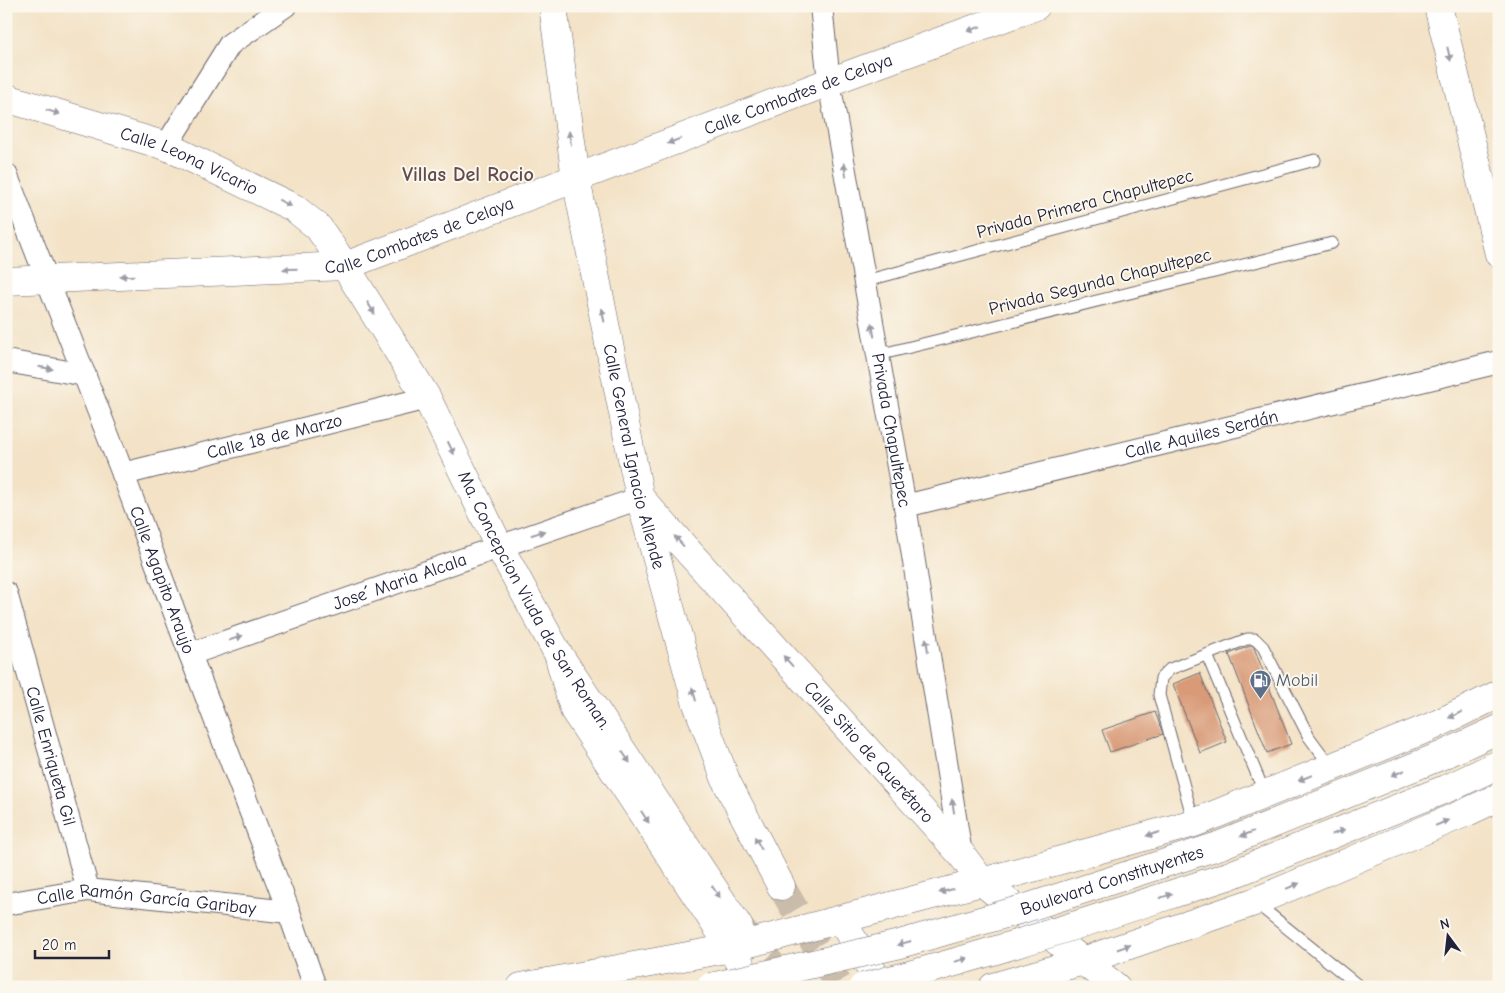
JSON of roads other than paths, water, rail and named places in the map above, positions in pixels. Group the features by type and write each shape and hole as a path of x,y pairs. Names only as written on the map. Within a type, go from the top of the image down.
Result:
{"main road":[{"name":"Calle General Ignacio Allende","path":"553,6 576,178 640,498 696,702 727,783 781,886"},
{"name":"Calle Combates de Celaya","path":"6,281 345,266 829,82 1036,6"},
{"path":"1438,6 1499,254"},
{"name":"Calle Leona Vicario","path":"6,98 166,146 294,208 318,227 345,266"},
{"name":"Ma. Concepcion Viuda de San Roman.","path":"345,266 427,398 499,546 557,652 574,710 735,938 753,987"},
{"name":"Calle Sitio de Querétaro","path":"640,498 961,854 982,882 1116,987"},
{"path":"521,987 735,938 841,920 1194,823 1433,726 1499,694"},
{"name":"Boulevard Constituyentes","path":"712,987 896,945 1026,908 1218,846 1443,755 1499,729"},
{"name":"Boulevard Constituyentes","path":"863,987 1043,936 1228,876 1453,786 1499,764"},
{"path":"993,987 1083,961 1254,902 1499,797"},
{"path":"841,920 882,987"}],"street":[{"path":"166,146 230,44 286,6"},
{"name":"Privada Chapultepec","path":"821,6 829,82 905,506 961,854"},
{"name":"Calle Agapito Araujo","path":"6,174 123,474 289,912 315,987"},
{"path":"6,361 85,375"},
{"name":"Calle Aquiles Serdán","path":"905,506 1499,362"},
{"name":"Calle 18 de Marzo","path":"123,474 427,398"},
{"name":"Jose´ Maria Alcala","path":"190,654 640,498"},
{"name":"Calle Enriqueta Gil","path":"6,593 88,890"},
{"name":"Calle Ramón García Garibay","path":"6,904 88,890 289,912"}],"lane":[{"name":"Privada Primera Chapultepec","path":"864,281 1314,160"},
{"name":"Privada Segunda Chapultepec","path":"878,355 1332,243"},
{"path":"1194,823 1159,695 1161,678 1170,669 1247,639 1255,639 1263,647 1309,737 1331,767"},
{"path":"1207,655 1265,794"},
{"path":"1254,902 1360,987"}],"tunnel":[{"path":"781,886 840,987"},
{"path":"739,927 792,987"}],"place":[{"name":"Mobil","path":"1260,699"}],"district":[{"name":"Villas Del Rocio","path":"468,174"}]}
